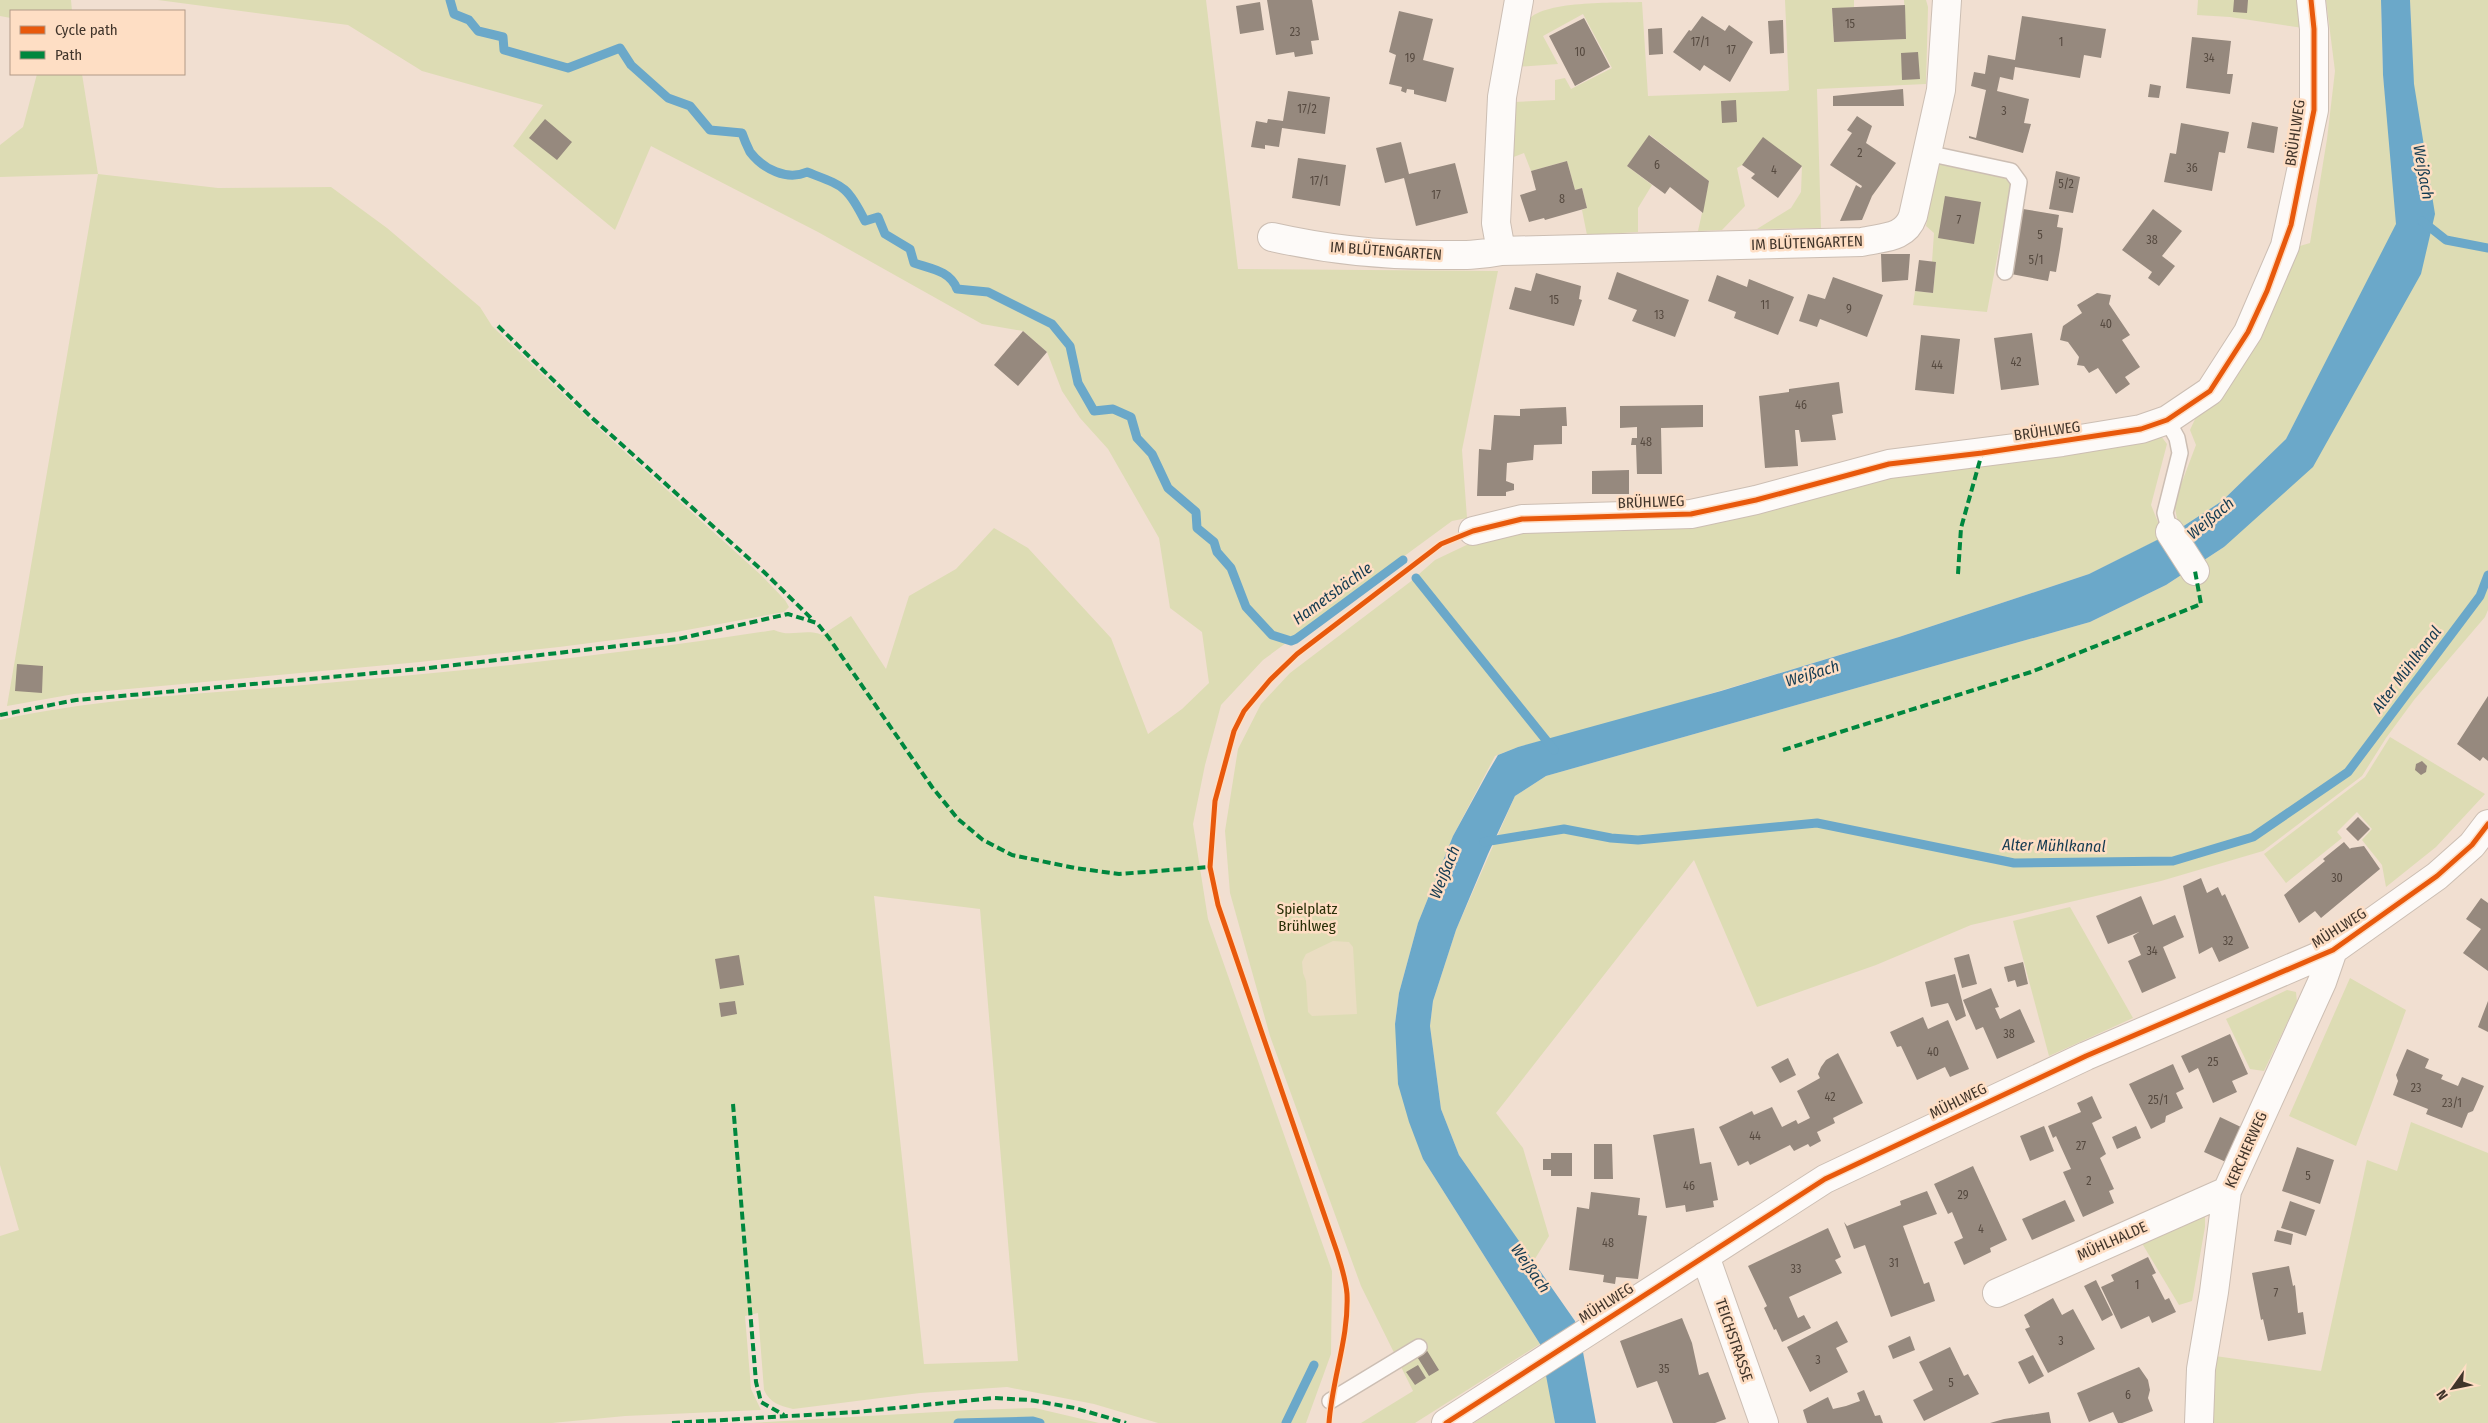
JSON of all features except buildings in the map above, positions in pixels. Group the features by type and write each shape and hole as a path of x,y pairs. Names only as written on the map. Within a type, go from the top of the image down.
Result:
{"street":[{"path":"1500,251 1496,223 1502,97 1519,0"},
{"name":"IM BLÜTENGARTEN","path":"1272,238 1354,252 1395,255 1479,255 1500,251 1862,242 1901,233 1909,227 1941,90 1947,0"},
{"name":"BRÜHLWEG","path":"1473,531 1522,519 1691,514 1756,500 1889,464 2062,442 2141,429 2167,420 2210,391 2248,332 2286,246 2314,110 2314,29 2311,0"},
{"path":"2170,532 2195,571"},
{"name":"MÜHLWEG","path":"1446,1423 1593,1326 1825,1178 2077,1060 2333,950 2438,876 2472,845 2488,824"},
{"name":"KERCHERWEG","path":"2199,1423 2201,1369 2214,1292 2226,1191 2318,990 2333,950"},
{"name":"MÜHLHALDE","path":"1997,1293 2226,1191"},
{"name":"TEICHSTRASSE","path":"1705,1256 1764,1423"}],"lane":[{"path":"1927,153 2011,171 2018,182 2005,272"},
{"path":"2167,420 2177,438 2180,453 2164,513 2170,532"},
{"path":"1330,1401 1419,1347"}],"green space":[{"path":"0,0 71,0 72,10 10,10 10,18 0,16"},
{"path":"158,0 1206,0 1238,269 1498,271 1462,450 1467,518 1452,521 1263,660 1221,705 1205,765 1193,824 1208,919 1332,1271 1331,1354 1306,1423 1158,1423 1094,1404 1007,1387 920,1393 793,1409 776,1403 769,1398 764,1390 758,1313 745,1316 751,1389 761,1410 625,1416 552,1423 0,1423 0,1236 19,1230 0,1165 0,720 39,712 117,701 488,668 660,647 774,630 786,633 810,632 822,635 851,616 886,669 909,596 956,569 994,528 1028,548 1111,638 1148,734 1182,709 1209,683 1202,632 1170,608 1159,538 1108,449 1080,418 1062,391 1047,352 1023,331 982,324 818,232 651,146 615,230 513,146 543,105 422,71 348,25","holes":["874,896 980,909 1018,1361 924,1364"]},
{"path":"1785,0 1854,0 1854,7 1832,9 1834,42 1906,39 1904,0 1926,0 1928,7 1926,84 1817,89 1821,228 1757,229 1791,208 1801,192 1802,166 1742,165 1737,168 1745,206 1722,230 1698,231 1709,181 1650,135 1627,166 1652,185 1638,208 1638,232 1587,235 1582,210 1587,208 1582,188 1575,190 1567,161 1531,171 1524,153 1511,158 1513,102 1555,100 1555,80 1565,78 1571,89 1612,68 1583,14 1543,36 1558,64 1516,67 1525,27 1534,15 1562,6 1642,2 1648,96 1786,91 1789,90"},
{"path":"2198,0 2299,0 2303,28 2230,17 2197,15"},
{"path":"2326,0 2381,0 2383,75 2399,224 2286,439 2222,501 2179,529 2174,503 2196,445 2190,430 2196,417 2223,381 2293,248 2310,243 2327,139 2335,71"},
{"path":"2410,0 2488,0 2488,610 2485,617 2414,700 2386,738 2362,776 2263,851 2161,881 1971,925 1876,965 1757,1007 1694,860 1496,1113 1523,1148 1549,1236 1533,1262 1459,1155 1441,1109 1430,1026 1433,1001 1456,930 1515,796 1546,776 2090,622 2166,585 2224,547 2421,274"},
{"path":"37,75 82,75 98,174 0,177 0,145 23,127"},
{"path":"1945,163 2012,178 1987,312 1913,305 1915,291 1933,293 1936,263 1932,262 1934,233 1926,226 1938,165"},
{"path":"98,174 218,188 331,187 387,228 480,307 492,326 594,424 762,576 785,600 789,607 784,612 676,632 559,647 420,662 74,694 7,706"},
{"name":"Spielplatz Brühlweg","path":"2158,432 2167,444 2151,505 2164,537 2089,574 1899,637 1620,721 1518,747 1495,756 1453,836 1418,923 1399,993 1395,1024 1423,1159 1540,1344 1415,1423 1361,1423 1413,1391 1361,1286 1270,1036 1230,893 1225,831 1238,749 1261,704 1290,673 1410,582 1435,560 1477,540"},
{"path":"2390,737 2485,794 2436,847 2386,887 2382,865 2362,840 2372,829 2357,812 2337,832 2342,838 2286,883 2264,854 2365,777"},
{"path":"2070,907 2133,1018 2049,1056 2013,921"},
{"path":"2350,978 2406,1010 2356,1146 2289,1116"},
{"path":"2287,990 2296,992 2297,1002 2264,1071 2250,1069 2226,1019"},
{"path":"2411,1122 2488,1153 2488,1423 2210,1423 2215,1356 2321,1371 2367,1160 2397,1171"},
{"path":"2201,1210 2205,1216 2205,1227 2192,1301 2179,1305 2137,1235"},
{"path":"1547,1375 1555,1423 1474,1423"},
{"path":"1035,1408 1099,1423 751,1423 971,1410"}],"sand":[{"path":"1333,941 1349,942 1353,947 1357,1014 1312,1016 1308,1012 1306,981 1302,962 1306,954"}],"water":[{"name":"Weißach","path":"2381,0 2410,0 2414,84 2435,214 2421,274 2313,467 2224,547 2166,585 2090,622 1546,776 1515,796 1456,930 1433,1001 1430,1026 1441,1109 1459,1155 1575,1321 1583,1352 1596,1423 1555,1423 1540,1344 1423,1159 1409,1122 1398,1084 1395,1024 1399,993 1418,923 1453,836 1488,772 1498,755 1518,747 1721,691 1899,637 2089,574 2179,529 2222,501 2286,439 2396,224 2383,75"}],"waterway":[{"name":"Hametsbächle","path":"450,0 454,14 469,20 478,31 503,37 504,50 568,68 620,48 631,65 668,98 690,106 710,130 742,133 750,152 768,168 791,175 807,172 829,180 843,188 853,200 865,221 878,217 885,234 910,249 914,263 945,274 957,289 988,292 1052,324 1070,346 1078,383 1094,411 1113,409 1131,417 1137,438 1152,454 1168,488 1196,512 1197,528 1214,542 1217,552 1231,568 1246,607 1272,635 1291,641 1296,639 1403,560"},
{"name":"Alter Mühlkanal","path":"2422,221 2446,240 2488,248"},
{"name":"Alter Mühlkanal","path":"1484,842 1564,829 1611,838 1638,840 1817,823 2014,863 2173,861 2253,837 2348,772 2480,596 2488,575"},
{"name":"Hametsbächle","path":"1416,578 1554,750"},
{"path":"1286,1423 1314,1365"},
{"path":"958,1423 1033,1421 1040,1423"}],"marked path":[{"path":"498,326 591,417 764,572 813,620"},
{"path":"1958,574 1961,528 1982,453"},
{"path":"1783,750 2031,672 2201,604 2195,571"},
{"path":"0,715 76,700 420,669 678,639 788,614 817,623 932,787 958,819 983,840 1012,855 1075,868 1119,874 1210,867"},
{"path":"733,1104 756,1382 761,1402 784,1415"},
{"path":"672,1423 857,1412 993,1398 1030,1400 1075,1408 1126,1423"}],"cycle path":[{"path":"1329,1423 1347,1310 1344,1278 1337,1252 1218,905 1210,867 1215,801 1234,731 1244,711 1270,680 1297,654 1441,544 1473,531 1522,519 1691,514 1756,500 1889,464 1982,453 2141,429 2167,420 2210,391 2248,332 2267,291 2291,225 2314,110 2314,29 2311,0"},
{"path":"1446,1423 1825,1179 2086,1056 2333,950 2437,876 2472,845 2488,824"}]}
